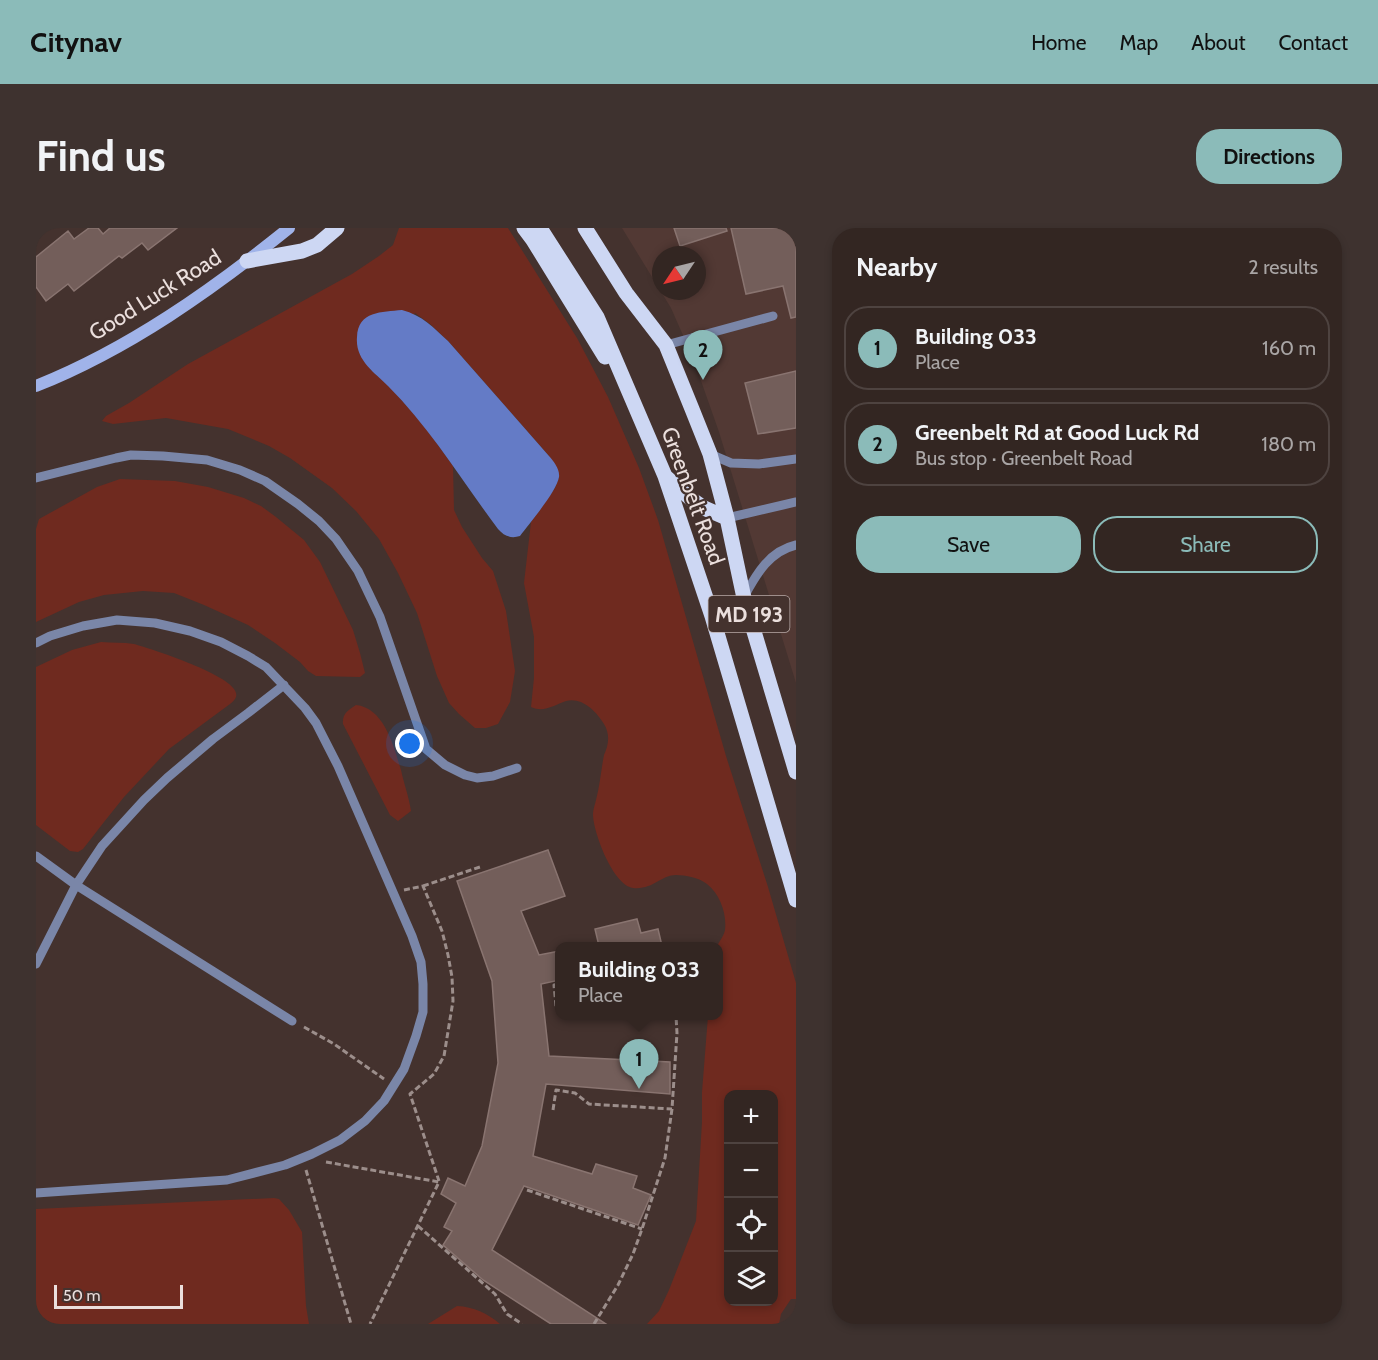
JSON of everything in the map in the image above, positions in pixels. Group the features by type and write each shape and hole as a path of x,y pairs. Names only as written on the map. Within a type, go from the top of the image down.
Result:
{"main road":[{"name":"Good Luck Road","path":"36,386 108,352 171,314 247,261 289,228"},
{"path":"247,261 302,252 317,244 337,228"},
{"path":"524,228 607,360 629,390"},
{"name":"Greenbelt Road","path":"540,228 597,317 665,476 712,616 796,900"},
{"name":"Greenbelt Road","path":"585,228 626,293 666,345 710,454 727,518 744,598 796,772"},
{"path":"596,228 626,293"},
{"path":"665,476 698,504 727,518"}],"lane":[{"path":"666,345 773,316"},
{"path":"710,454 731,463 759,464 796,459"},
{"path":"36,478 116,458 164,456 207,460 240,470 265,481 319,521 336,539 358,571 380,617 426,749 445,765 477,778 494,776 517,768"},
{"path":"727,518 796,502"},
{"path":"744,598 763,566 780,551 796,545"},
{"path":"36,643 50,636 83,626 117,621 155,623 190,631 221,642 266,667 316,723 338,766 405,916 421,962 423,1012 404,1069 384,1101 365,1121 340,1140 312,1154 285,1165 227,1180 36,1193"},
{"path":"36,964 76,885 102,846 151,792 213,739 284,685"},
{"path":"36,856 76,885 292,1021"}],"path":[{"path":"423,886 480,867"},
{"path":"594,1324 618,1285 633,1254 665,1158 672,1109 676,1020"},
{"path":"292,1021 334,1044 394,1086 411,1094"},
{"path":"553,1110 556,1090 574,1093 589,1104 672,1109"},
{"path":"351,1324 302,1158 439,1182 370,1324"},
{"path":"527,1190 642,1229"},
{"path":"418,1226 495,1294 507,1314 522,1324"}],"shaded area":[{"path":"399,228 508,228 577,338 608,397 639,468 658,520 726,756 796,983 796,1299 791,1299 781,1314 779,1324 647,1324 659,1311 669,1290 696,1221 708,1020 723,1020 723,942 719,942 724,932 725,917 716,893 707,884 696,879 676,875 666,877 646,887 633,888 618,878 600,845 593,814 608,743 606,728 593,710 578,701 566,701 545,709 531,707 534,637 524,583 531,522 555,488 559,477 549,456 448,341 415,313 370,369 388,385 422,423 453,466 454,510 462,527 493,571 506,611 515,671 510,702 498,724 486,728 475,728 449,703 437,676 417,613 379,539 356,511 332,488 269,446 228,429 166,418 113,424 102,421 106,416 188,364 352,274 393,245"},
{"path":"622,228 796,228 796,683 719,432 693,358 666,300 706,300 706,246 652,246 652,277"},
{"path":"120,479 175,481 208,487 244,498 261,506 276,517 304,540 320,562 353,630 365,673 360,677 316,676 248,625 174,593 143,591 104,595 79,602 36,622 36,529 39,519 97,487"},
{"path":"101,642 134,644 187,662 228,683 234,689 236,696 230,704 169,749 124,797 83,849 78,852 70,851 36,825 36,667 72,650"},
{"path":"356,705 374,713 387,730 391,741 411,811 398,821 390,815 343,724 346,713"},
{"path":"279,1199 289,1210 302,1232 309,1324 36,1324 36,1209"},
{"path":"457,1306 480,1311 500,1324 428,1324"}],"water":[{"path":"402,310 422,319 448,341 549,456 559,471 559,477 553,490 520,536 508,536 498,529 418,420 362,359 357,337 358,328 362,322 372,314"}],"building":[{"path":"89,228 98,228 103,234 110,228 177,228 148,250 142,243 122,258 119,256 74,291 68,284 46,301 36,287 36,257 68,231 74,239"},
{"path":"674,228 726,228 727,231 680,246"},
{"path":"731,228 796,228 796,317 791,318 783,286 746,294"},
{"path":"796,371 796,428 758,434 745,383"},
{"path":"548,850 565,896 521,911 539,955 555,952 555,981 541,984 549,1056 670,1062 670,1094 546,1084 533,1156 592,1174 596,1164 637,1176 633,1188 651,1195 638,1225 524,1186 492,1250 606,1324 551,1324 483,1280 443,1245 452,1231 444,1227 456,1203 441,1194 448,1178 465,1186 482,1146 498,1063 492,981 457,881"},
{"path":"637,919 641,933 658,929 661,942 598,942 595,929"}],"place":[{"name":"Greenbelt Rd at Good Luck Rd","path":"703,380"},
{"name":"Building 033","path":"639,1089"}]}
